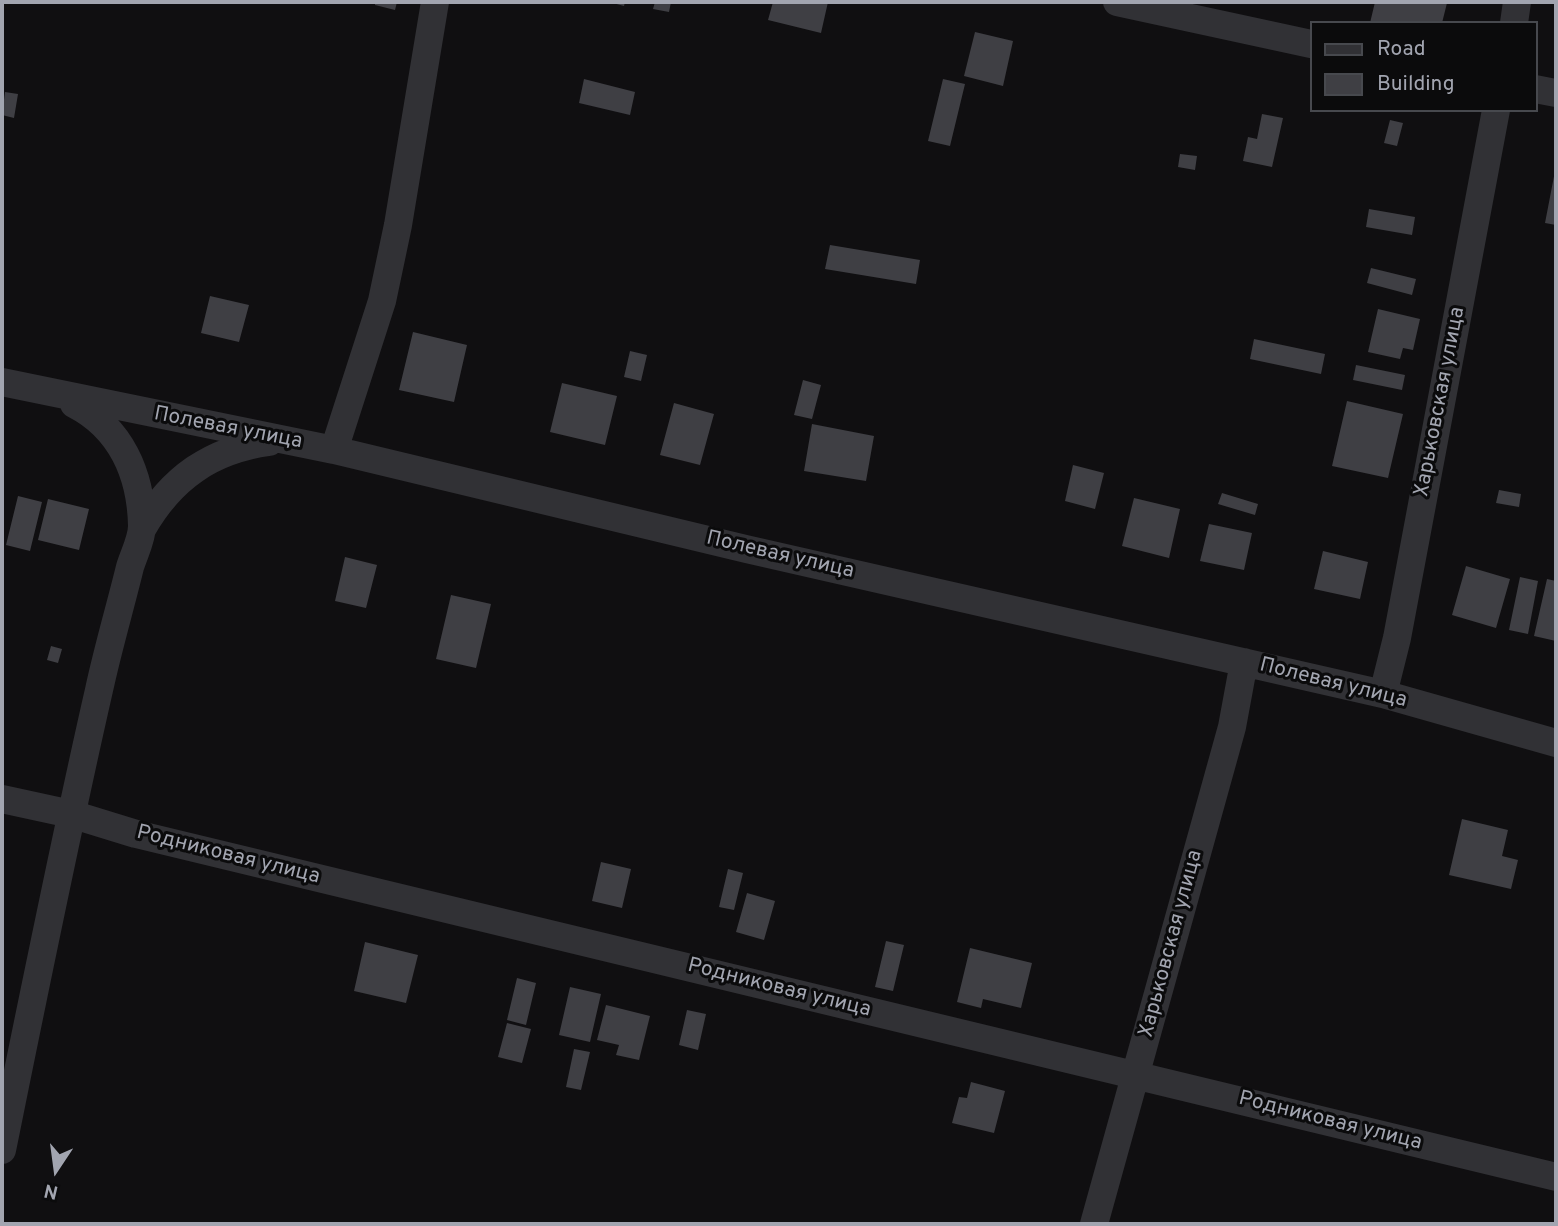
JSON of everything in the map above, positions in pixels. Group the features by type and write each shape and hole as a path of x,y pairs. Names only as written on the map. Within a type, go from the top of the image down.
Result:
{"street":[{"path":"334,450 382,301 398,226 435,2"},
{"path":"1117,2 1310,44"},
{"path":"1514,21 1517,2"},
{"path":"1537,89 1556,93"},
{"name":"Харьковская улица","path":"1383,694 1397,638 1496,112"},
{"name":"Полевая улица","path":"2,382 334,450 760,552 1383,694 1556,743"},
{"path":"53,394 95,415 114,434 130,460 139,491 142,529"},
{"path":"2,1150 101,678 142,529 158,501 205,462 242,446 285,440"},
{"name":"Харьковская улица","path":"1094,1224 1232,727 1244,663"},
{"name":"Родниковая улица","path":"2,799 71,814 148,838 1556,1177"}],"building":[{"path":"375,2 397,2 395,10 375,5"},
{"path":"609,2 625,2 624,6"},
{"path":"655,2 671,2 669,12 653,9"},
{"path":"773,2 828,2 821,33 768,20"},
{"path":"1375,2 1447,3 1442,21 1370,21"},
{"path":"975,32 1013,41 1003,86 964,76"},
{"path":"584,79 635,92 630,115 579,103"},
{"path":"943,79 965,84 950,146 928,141"},
{"path":"5,92 18,94 14,118 2,115"},
{"path":"1262,114 1283,118 1272,167 1243,161 1248,137 1257,139"},
{"path":"1390,120 1403,123 1397,146 1384,143"},
{"path":"1180,154 1197,156 1195,170 1178,167"},
{"path":"1556,172 1556,225 1545,223"},
{"path":"1369,209 1415,217 1412,235 1366,227"},
{"path":"830,245 920,260 916,284 825,269"},
{"path":"1371,268 1416,279 1412,295 1367,283"},
{"path":"210,296 249,305 239,342 201,333"},
{"path":"1378,309 1420,319 1413,350 1403,348 1400,359 1368,352"},
{"path":"413,332 467,345 454,402 399,390"},
{"path":"1254,339 1325,354 1321,374 1250,359"},
{"path":"630,351 647,355 641,381 624,377"},
{"path":"1356,365 1405,375 1402,390 1353,380"},
{"path":"803,380 821,385 812,419 794,415"},
{"path":"562,383 617,396 605,445 550,432"},
{"path":"1347,401 1403,414 1388,478 1332,466"},
{"path":"674,403 714,414 700,465 660,455"},
{"path":"812,424 874,436 866,481 804,471"},
{"path":"1073,465 1104,473 1095,509 1065,501"},
{"path":"1499,490 1521,494 1519,507 1496,503"},
{"path":"1222,493 1258,504 1255,515 1218,504"},
{"path":"18,496 42,502 30,551 6,545"},
{"path":"1134,498 1180,509 1169,558 1122,546"},
{"path":"48,499 89,509 79,550 38,540"},
{"path":"1209,524 1252,533 1244,570 1200,561"},
{"path":"1323,551 1368,562 1360,599 1314,589"},
{"path":"345,557 377,565 366,608 335,601"},
{"path":"1466,566 1510,579 1496,628 1452,615"},
{"path":"1520,577 1538,581 1528,634 1509,630"},
{"path":"1547,579 1556,581 1556,641 1534,636"},
{"path":"451,595 491,604 476,668 436,659"},
{"path":"51,646 62,649 58,663 47,660"},
{"path":"1462,819 1508,830 1502,856 1518,860 1511,889 1449,875"},
{"path":"601,862 631,869 622,908 592,901"},
{"path":"728,869 743,873 734,910 719,907"},
{"path":"747,893 775,901 764,940 736,932"},
{"path":"886,941 904,945 893,991 875,987"},
{"path":"365,942 418,955 406,1003 354,991"},
{"path":"970,948 1032,963 1021,1008 983,999 981,1008 957,1002"},
{"path":"517,978 536,983 526,1025 507,1020"},
{"path":"570,987 601,994 590,1042 559,1035"},
{"path":"606,1005 650,1016 639,1060 616,1055 619,1045 597,1040"},
{"path":"687,1010 706,1014 698,1050 679,1045"},
{"path":"507,1023 531,1029 522,1063 498,1057"},
{"path":"574,1049 590,1052 581,1090 566,1087"},
{"path":"971,1082 1005,1091 994,1133 952,1123 959,1097 967,1098"}]}
